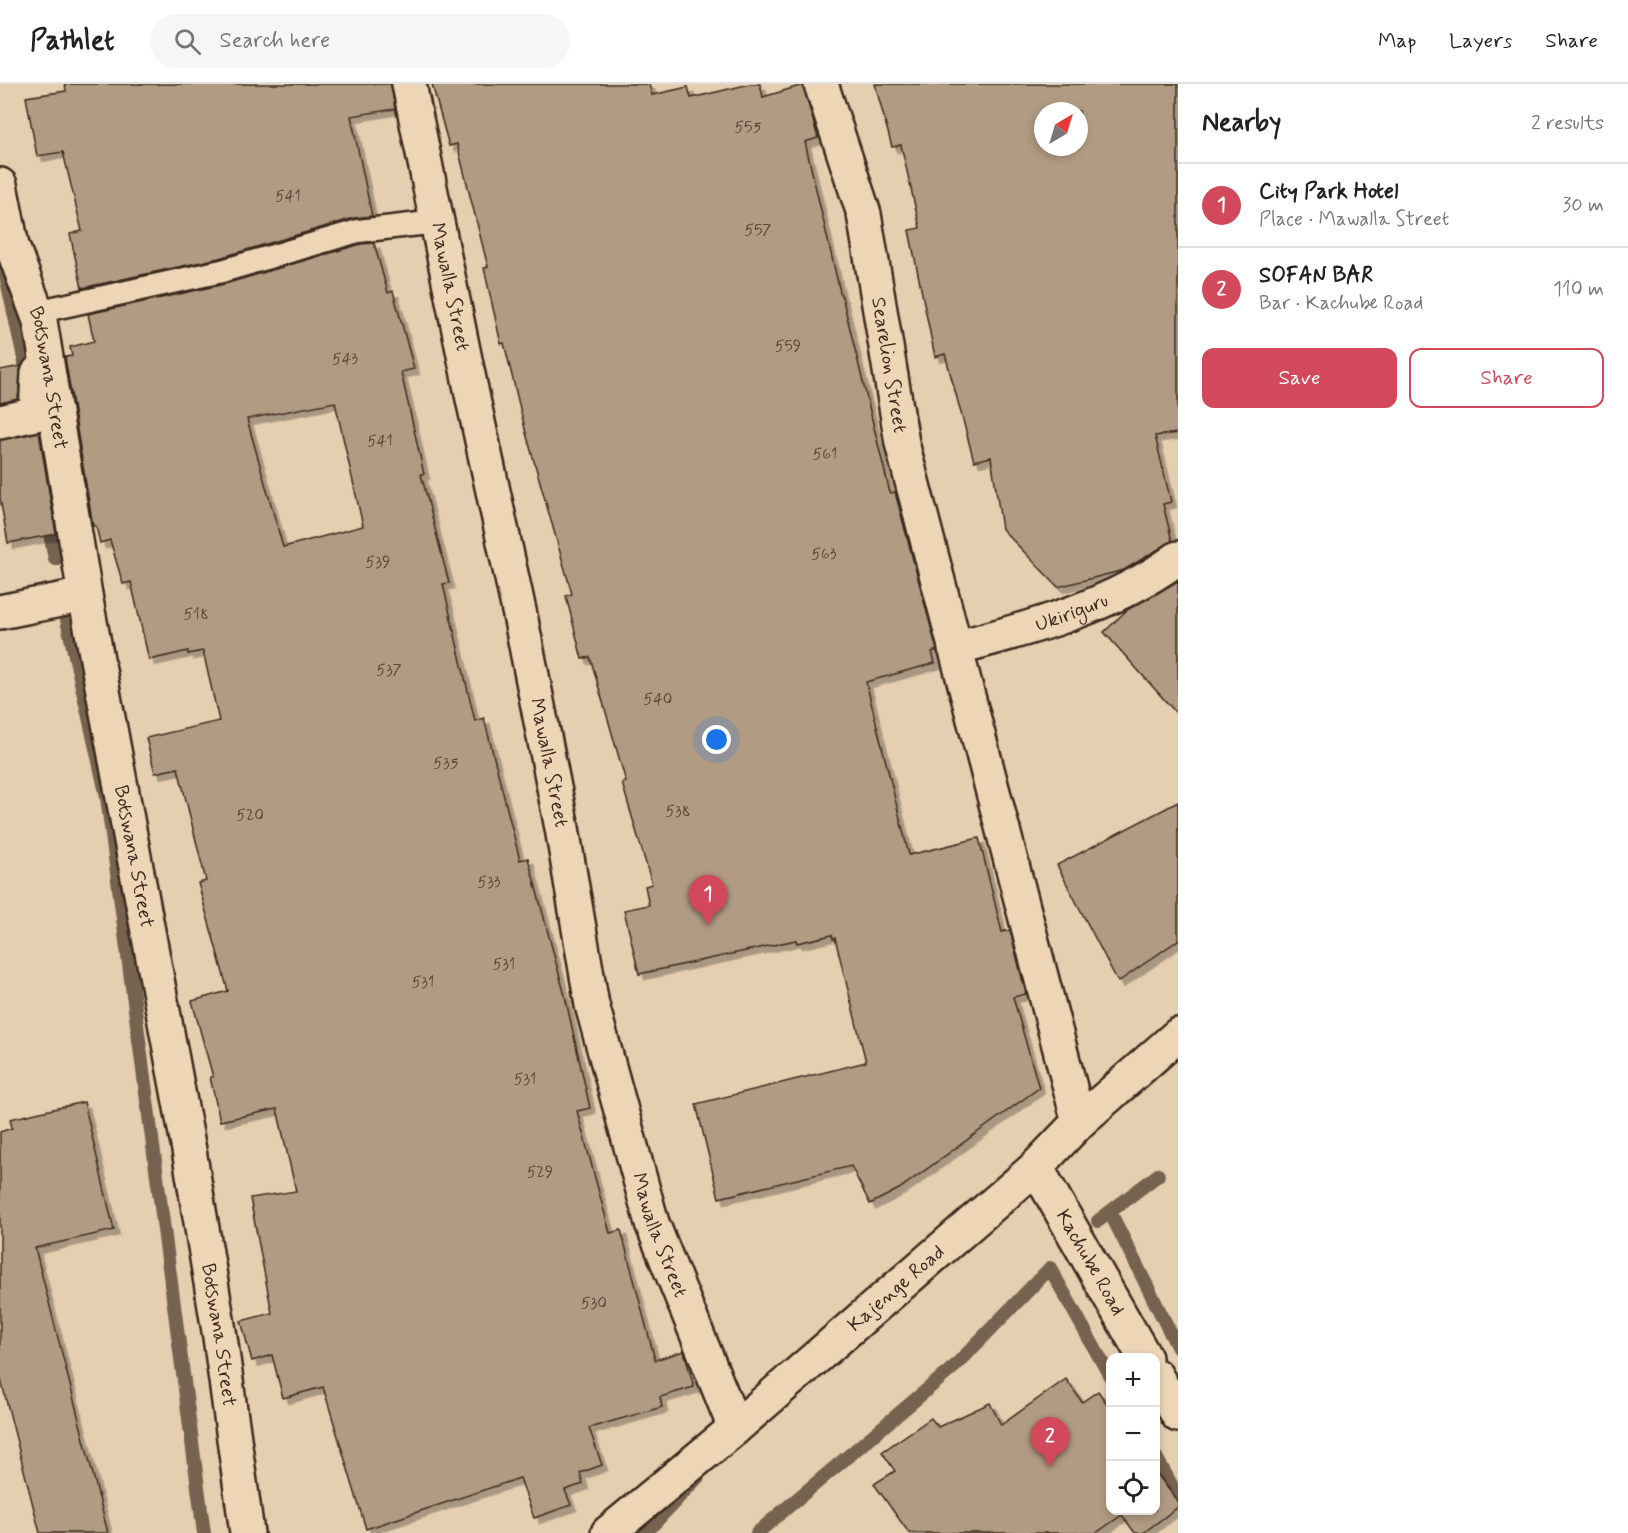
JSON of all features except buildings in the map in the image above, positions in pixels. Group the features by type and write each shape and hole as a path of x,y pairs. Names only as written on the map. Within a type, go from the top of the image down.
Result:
{"street":[{"name":"Mawalla Street","path":"409,84 521,620 562,828 592,1005 652,1223 735,1428"},
{"name":"Searelion Street","path":"821,84 864,214 902,443 1079,1122"},
{"name":"Botswana Street","path":"0,185 12,246 38,316 86,595 189,1150 220,1337 247,1533"},
{"path":"0,422 36,414 38,316"},
{"name":"Ukiriguru","path":"955,648 1027,629 1084,608 1157,573 1178,558"},
{"path":"0,612 86,595"},
{"name":"Kajenge Road","path":"608,1533 735,1428 1036,1167 1079,1122 1178,1035"},
{"name":"Kachube Road","path":"1036,1167 1142,1353"},
{"path":"1160,1384 1178,1415"}],"lane":[{"path":"38,316 222,271 358,231 437,222"}],"waterway":[{"path":"2,258 26,367"},
{"path":"47,519 55,559"},
{"path":"67,620 107,797 204,1533"},
{"path":"1098,1221 1158,1175"},
{"path":"1110,1212 1178,1348"},
{"path":"757,1533 954,1367 1050,1268 1106,1369"},
{"path":"1158,1461 1178,1497"},
{"path":"645,1533 698,1477"}],"place":[{"name":"City Park Hotel","path":"708,925"},
{"name":"SOFAN BAR","path":"1050,1467"}]}
